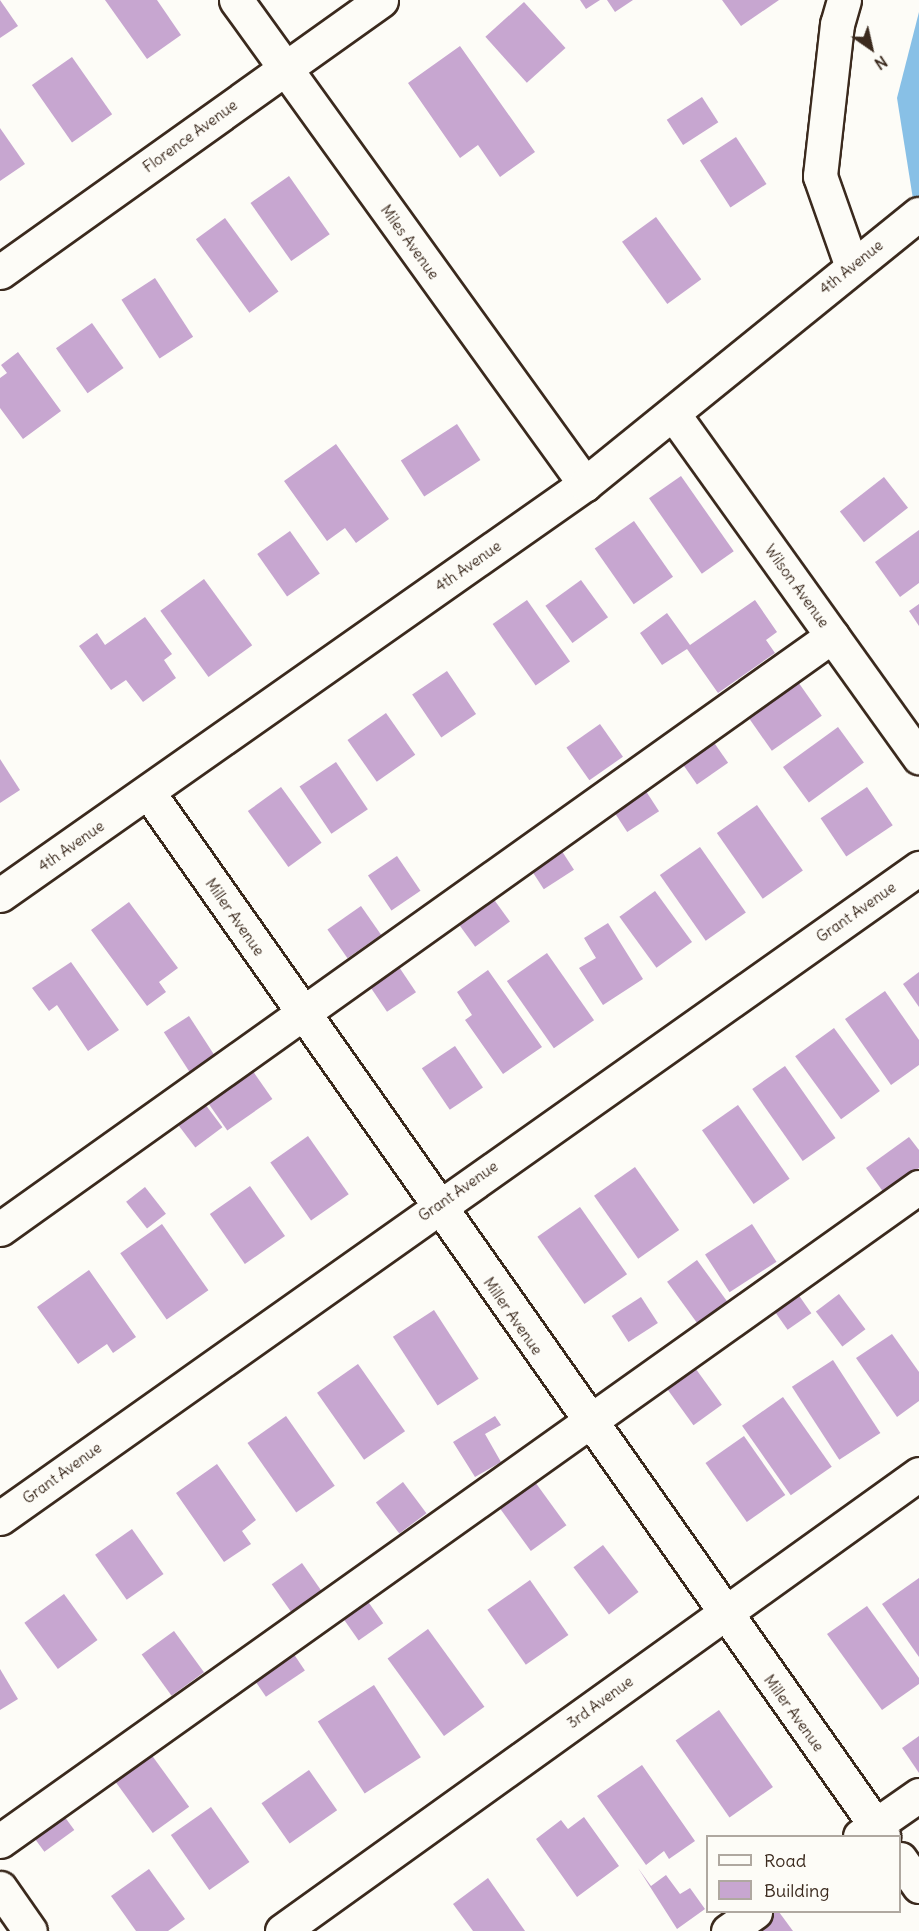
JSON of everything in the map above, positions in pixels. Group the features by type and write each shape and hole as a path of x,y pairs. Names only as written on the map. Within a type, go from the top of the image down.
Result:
{"street":[{"name":"Miles Avenue","path":"236,0 585,483"},
{"name":"Florence Avenue","path":"0,272 381,0"},
{"path":"844,0 837,24 820,176 851,264"},
{"name":"4th Avenue","path":"0,895 585,483 674,415 851,264 911,220"},
{"name":"Wilson Avenue","path":"674,415 919,757"},
{"path":"0,1229 301,1012 832,636"},
{"name":"Miller Avenue","path":"148,792 873,1833"},
{"name":"Grant Avenue","path":"0,1518 436,1206 919,868"},
{"path":"0,1841 587,1421 919,1187"},
{"name":"3rd Avenue","path":"282,1931 919,1474"},
{"path":"873,1833 919,1795"},
{"path":"901,1860 919,1886"},
{"path":"0,1888 30,1931"},
{"path":"728,1931 752,1913"}],"water":[{"path":"919,12 919,237 897,98"}],"building":[{"path":"0,0 18,26 0,38"},
{"path":"105,0 157,0 181,35 147,59"},
{"path":"580,0 600,0 586,9"},
{"path":"607,0 633,0 615,12"},
{"path":"722,0 779,0 741,26"},
{"path":"524,2 565,48 527,83 485,37"},
{"path":"460,46 535,152 500,177 478,145 460,158 408,83"},
{"path":"72,57 112,114 72,142 32,85"},
{"path":"702,97 718,122 683,145 667,120"},
{"path":"0,128 25,164 0,181"},
{"path":"736,137 766,184 730,207 700,160"},
{"path":"289,176 330,234 291,261 250,203"},
{"path":"656,217 701,279 667,304 622,242"},
{"path":"225,218 278,292 249,313 196,239"},
{"path":"155,278 193,337 160,358 121,300"},
{"path":"92,323 124,368 88,393 56,348"},
{"path":"18,352 61,411 23,439 0,408 0,378 7,373 1,365"},
{"path":"457,424 480,460 424,497 401,460"},
{"path":"336,444 389,519 356,543 345,528 327,541 284,481"},
{"path":"681,476 734,551 702,574 649,498"},
{"path":"884,477 908,508 864,542 840,511"},
{"path":"634,521 673,577 634,604 595,549"},
{"path":"919,530 919,583 900,597 875,562"},
{"path":"290,531 320,574 287,597 257,554"},
{"path":"204,579 252,645 209,677 160,611"},
{"path":"581,580 608,617 572,643 545,606"},
{"path":"527,600 570,661 536,686 493,624"},
{"path":"755,600 777,632 766,640 775,653 718,693 687,649 662,665 640,633 667,613 690,645"},
{"path":"919,604 919,626 909,611"},
{"path":"145,617 172,654 164,660 176,678 143,702 126,680 111,690 79,646 97,633 105,645"},
{"path":"447,671 476,714 441,738 412,694"},
{"path":"796,679 822,716 772,751 746,714"},
{"path":"386,713 415,755 377,782 347,740"},
{"path":"600,724 623,757 589,780 566,748"},
{"path":"838,727 864,763 809,803 783,767"},
{"path":"708,734 728,763 697,784 677,756"},
{"path":"0,759 20,790 0,803"},
{"path":"336,762 368,809 331,834 300,787"},
{"path":"640,782 659,811 627,832 608,803"},
{"path":"281,787 322,843 288,867 248,811"},
{"path":"867,787 893,825 846,856 821,818"},
{"path":"757,805 803,871 763,899 717,833"},
{"path":"556,842 574,870 544,889 526,862"},
{"path":"700,847 746,913 706,941 660,875"},
{"path":"397,856 420,891 391,910 368,876"},
{"path":"487,890 510,922 475,947 452,915"},
{"path":"655,891 692,942 656,968 619,917"},
{"path":"129,902 178,968 159,982 166,992 147,1006 91,930"},
{"path":"361,906 381,935 347,958 327,930"},
{"path":"608,923 643,979 603,1005 579,968 596,958 584,938"},
{"path":"547,953 594,1020 554,1048 507,981"},
{"path":"71,962 119,1030 88,1051 57,1005 49,1011 32,988"},
{"path":"397,964 416,992 387,1012 368,984"},
{"path":"488,970 542,1047 503,1074 465,1020 472,1015 457,992"},
{"path":"919,972 919,1007 903,984"},
{"path":"885,991 919,1040 919,1065 891,1085 845,1019"},
{"path":"189,1016 216,1058 191,1074 164,1032"},
{"path":"834,1028 880,1091 841,1119 795,1056"},
{"path":"455,1046 483,1087 450,1110 422,1068"},
{"path":"785,1066 835,1138 803,1161 752,1089"},
{"path":"250,1067 272,1099 227,1130 205,1099"},
{"path":"202,1100 222,1127 195,1148 175,1120"},
{"path":"738,1105 790,1179 754,1204 702,1130"},
{"path":"308,1136 349,1194 311,1221 270,1162"},
{"path":"909,1137 919,1150 919,1168 884,1193 866,1168"},
{"path":"635,1167 679,1230 638,1259 594,1196"},
{"path":"250,1186 285,1236 245,1264 210,1214"},
{"path":"145,1187 166,1214 147,1229 126,1202"},
{"path":"580,1207 627,1274 584,1304 537,1237"},
{"path":"162,1224 208,1290 167,1320 120,1253"},
{"path":"752,1224 777,1262 730,1292 705,1254"},
{"path":"697,1260 728,1302 698,1324 667,1282"},
{"path":"89,1270 136,1337 113,1353 107,1344 78,1364 37,1307"},
{"path":"793,1287 811,1313 788,1330 769,1304"},
{"path":"839,1294 865,1329 842,1347 816,1311"},
{"path":"641,1297 658,1323 629,1342 612,1316"},
{"path":"434,1310 479,1379 438,1405 393,1337"},
{"path":"892,1334 919,1372 919,1401 897,1417 856,1358"},
{"path":"833,1360 880,1433 839,1460 792,1387"},
{"path":"358,1364 405,1431 364,1460 317,1393"},
{"path":"693,1365 722,1405 693,1425 665,1386"},
{"path":"783,1397 832,1467 791,1495 742,1426"},
{"path":"286,1416 335,1486 296,1513 247,1443"},
{"path":"495,1416 501,1425 485,1434 501,1462 475,1477 453,1442"},
{"path":"744,1436 785,1495 747,1522 705,1463"},
{"path":"217,1464 256,1520 242,1531 251,1544 224,1562 176,1493"},
{"path":"530,1475 566,1525 531,1551 494,1501"},
{"path":"403,1482 426,1513 399,1534 376,1502"},
{"path":"132,1529 164,1574 127,1600 95,1555"},
{"path":"603,1545 639,1592 609,1614 573,1567"},
{"path":"302,1563 324,1594 293,1615 272,1584"},
{"path":"919,1578 919,1657 882,1604"},
{"path":"530,1580 568,1635 526,1665 487,1610"},
{"path":"362,1593 383,1623 359,1641 337,1610"},
{"path":"64,1594 98,1640 58,1669 24,1623"},
{"path":"867,1606 919,1678 919,1684 882,1710 827,1634"},
{"path":"428,1629 484,1707 444,1736 388,1658"},
{"path":"174,1631 204,1672 172,1696 142,1655"},
{"path":"287,1644 305,1671 266,1697 248,1670"},
{"path":"0,1669 18,1699 0,1710"},
{"path":"374,1685 421,1757 365,1794 318,1721"},
{"path":"719,1710 773,1787 730,1817 676,1740"},
{"path":"919,1736 919,1773 902,1748"},
{"path":"148,1750 189,1807 153,1833 112,1776"},
{"path":"642,1765 695,1841 669,1859 664,1851 646,1865 597,1796"},
{"path":"309,1770 337,1810 290,1843 261,1803"},
{"path":"211,1807 249,1862 209,1890 171,1835"},
{"path":"59,1809 74,1830 44,1852 29,1831"},
{"path":"584,1817 619,1866 577,1897 536,1839 561,1820 568,1829"},
{"path":"638,1868 651,1886 666,1875 680,1894 690,1888 705,1909 677,1929"},
{"path":"149,1869 185,1919 168,1931 136,1931 111,1896"},
{"path":"488,1878 525,1931 473,1931 453,1904"},
{"path":"766,1913 780,1913 793,1931 762,1931 754,1921"}]}
